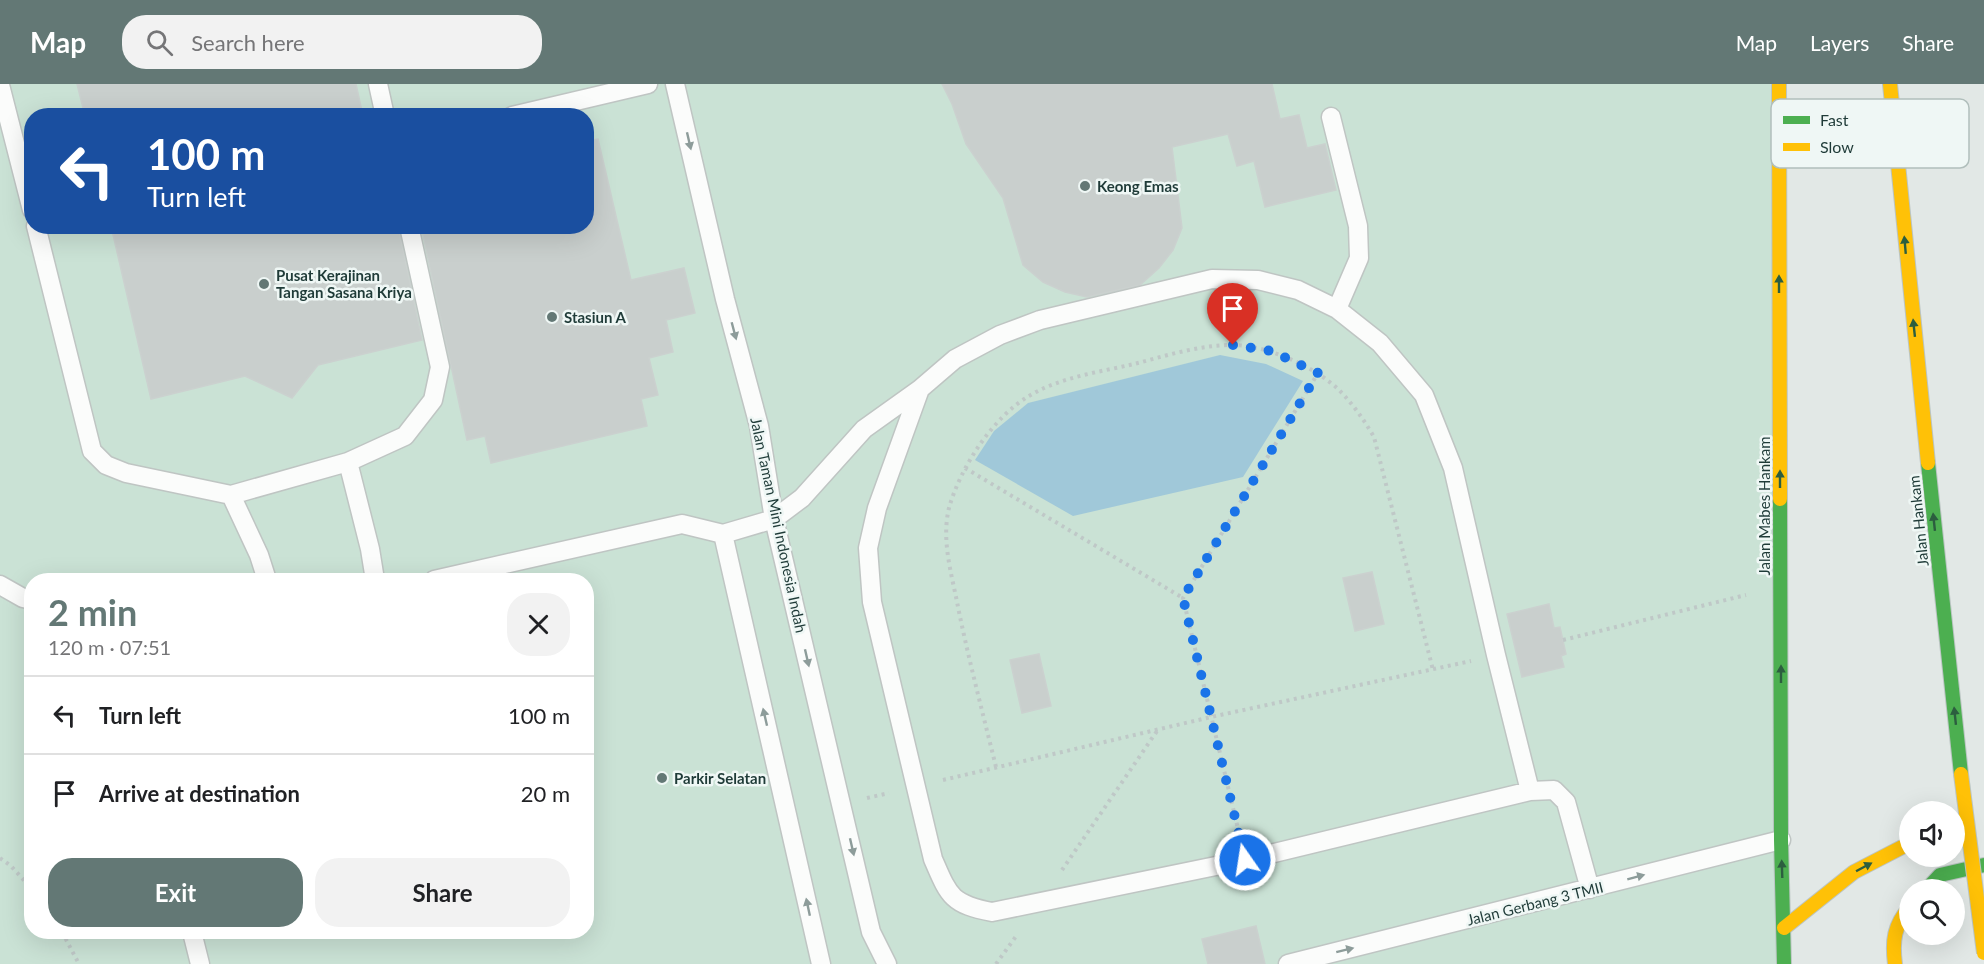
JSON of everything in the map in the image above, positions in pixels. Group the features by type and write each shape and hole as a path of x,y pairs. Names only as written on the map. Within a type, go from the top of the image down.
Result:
{"main road":[{"name":"Jalan Mabes Hankam","path":"1779,84 1779,99"},
{"name":"Jalan Hankam","path":"1890,84 1891,99"},
{"name":"Jalan Mabes Hankam","path":"1779,168 1781,840 1784,964"},
{"name":"Jalan Hankam","path":"1898,168 1961,774 1984,953"},
{"path":"1965,823 1984,817"},
{"path":"1784,928 1854,872 1899,849"},
{"path":"1936,879 1940,875 1984,865"},
{"path":"1895,964 1893,936 1899,917"}],"lane":[{"path":"378,84 383,108"},
{"path":"538,108 601,89 648,84"},
{"name":"Jalan Taman Mini Indonesia Indah","path":"675,84 725,299 759,426 774,519 871,932 887,964"},
{"path":"0,85 24,179"},
{"path":"1331,117 1358,226 1359,247 1359,258 1337,309"},
{"path":"38,234 92,451 106,465 126,473 231,495 348,462 405,436 433,400 440,367 411,234"},
{"path":"465,573 682,524 723,534 774,519 802,498 864,429 920,389 955,359 1000,335 1030,324 1212,279 1258,280 1298,290 1337,309 1380,343 1424,395 1454,468 1496,655 1530,791"},
{"path":"920,389 876,508 868,548 872,602 933,859 948,893 969,908 992,912 1245,860 1530,791 1554,790 1566,802 1590,889"},
{"path":"348,462 374,573"},
{"path":"231,495 259,555 265,573"},
{"path":"723,534 821,964"},
{"path":"0,585 24,598"},
{"name":"Jalan Gerbang 3 TMII","path":"1288,964 1781,840"},
{"path":"194,939 200,964"}],"path":[{"path":"996,767 946,549 949,509 965,468 982,442 1005,415 1029,396 1056,383 1200,348 1233,345 1271,351 1318,373 1339,389 1362,416 1374,437 1433,670"},
{"path":"1245,860 1183,598 1318,373"},
{"path":"965,468 1183,598"},
{"path":"1563,640 1781,586"},
{"path":"842,804 1211,717 1496,655"},
{"path":"996,964 1156,731"},
{"path":"0,858 24,880"},
{"path":"66,939 79,964"}],"green space":[{"path":"0,84 1783,84 1783,99 1771,99 1771,168 1783,168 1783,964 0,964"}],"water":[{"path":"1220,355 1266,364 1303,381 1243,477 1073,516 975,460 994,431 1028,403"}],"building":[{"path":"77,84 356,84 361,108 83,108"},
{"name":"Keong Emas","path":"942,84 1272,84 1280,119 1299,115 1307,148 1325,144 1336,190 1265,207 1254,161 1237,166 1228,134 1172,147 1182,228 1173,250 1159,268 1140,285 1087,297 1065,292 1043,282 1023,265 1003,198 966,144 952,104"},
{"name":"Stasiun A","path":"598,139 631,280 684,268 695,313 666,320 673,352 649,358 658,395 641,399 647,426 491,463 485,436 467,440 423,234 594,234 594,140"},
{"name":"Pusat Kerajinan Tangan Sasana Kriya","path":"113,234 400,234 422,340 318,365 292,398 245,376 151,399"},
{"path":"1372,572 1384,624 1355,631 1343,578"},
{"path":"1549,604 1554,628 1560,627 1566,654 1561,656 1564,667 1522,677 1507,614"},
{"path":"1039,654 1051,706 1022,713 1010,660"},
{"path":"1256,926 1265,964 1208,964 1202,939"}],"traffic: fast":[{"path":"1928,463 1961,774"},
{"path":"1780,499 1781,840 1784,964"},
{"path":"1936,879 1940,875 1984,865"}],"traffic: slow":[{"path":"1779,84 1779,99"},
{"path":"1890,84 1892,99"},
{"path":"1779,168 1780,499"},
{"path":"1898,168 1928,463"},
{"path":"1961,774 1984,953"},
{"path":"1784,928 1854,872 1899,849"},
{"path":"1895,964 1895,934 1899,922"}],"place":[{"name":"Keong Emas","path":"1085,186"},
{"name":"Pusat Kerajinan Tangan Sasana Kriya","path":"264,284"},
{"name":"Stasiun A","path":"552,317"},
{"name":"Parkir Selatan","path":"662,778"}],"route":[{"path":"1233,345 1271,351 1318,373 1183,598 1245,860"}]}
